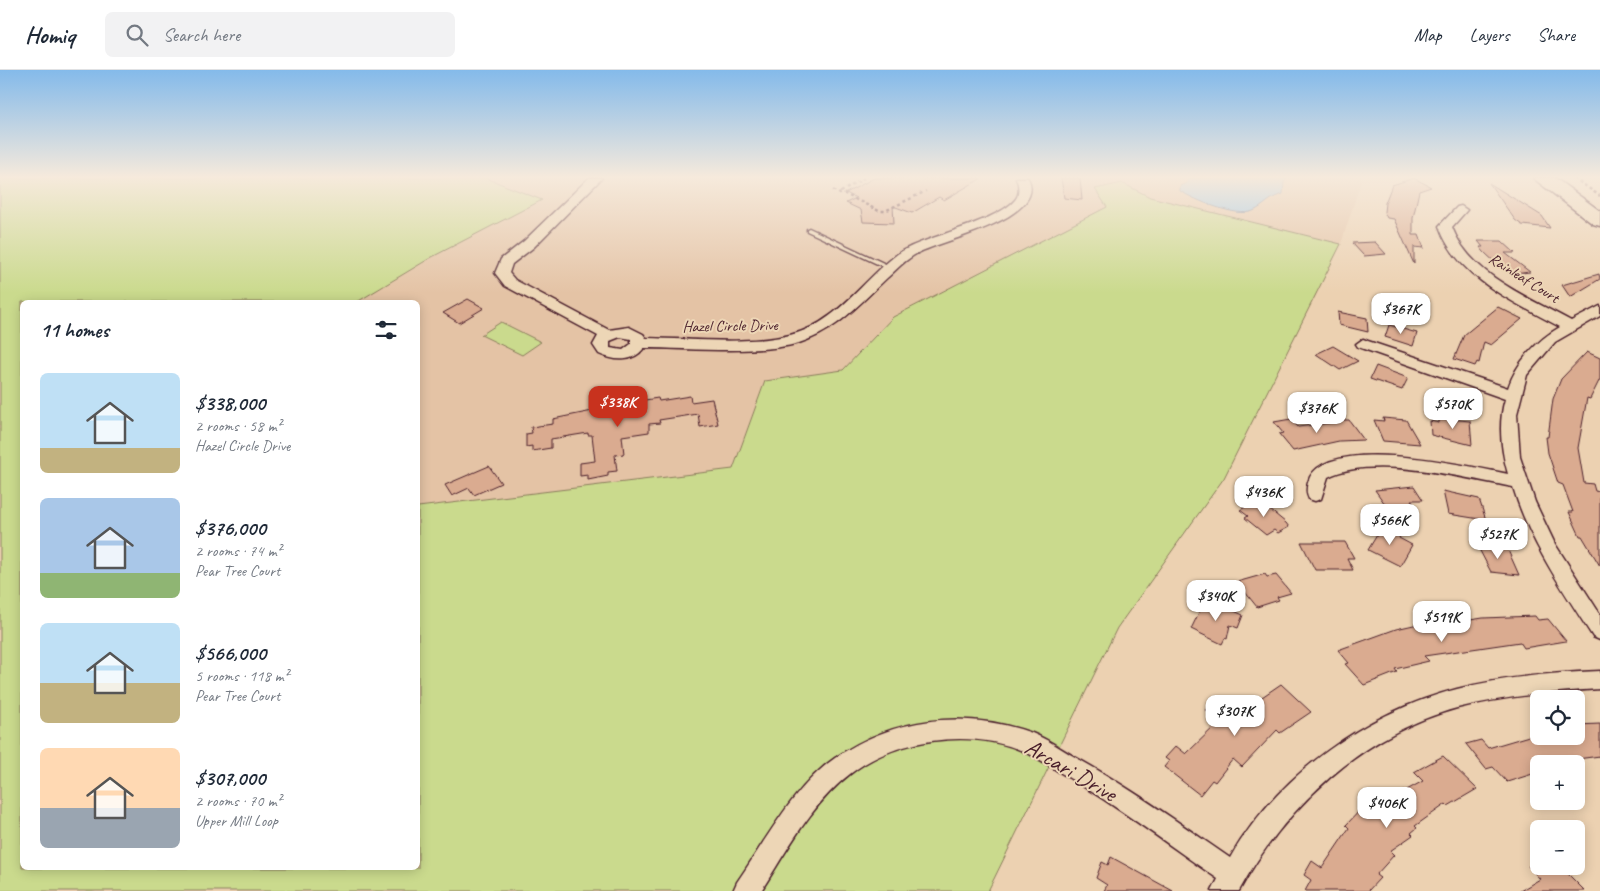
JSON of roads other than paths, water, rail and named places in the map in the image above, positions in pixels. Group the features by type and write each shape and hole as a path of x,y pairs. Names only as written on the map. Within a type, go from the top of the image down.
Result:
{"street":[{"path":"555,216 529,244 506,262 502,273 510,283 607,335 629,332 638,336 639,344"},
{"name":"Hazel Circle Drive","path":"607,335 601,345 609,354 628,354 639,344 767,344 797,340 812,335 832,324 890,268 911,251 1000,216"},
{"name":"Rainleaf Court","path":"1455,216 1445,226 1450,243 1457,252 1492,280 1568,325"},
{"path":"1600,310 1568,325 1544,343 1530,357 1519,374 1511,395 1508,418 1509,443 1518,482 1530,513 1548,547 1600,631"},
{"path":"1363,344 1511,395"},
{"path":"1315,494 1316,482 1321,474 1341,464 1360,462 1430,466 1518,482"},
{"path":"1229,883 1260,833 1289,801 1324,768 1354,746 1393,723 1435,705 1472,695 1518,686 1600,680"},
{"name":"Arcari Drive","path":"746,891 808,799 842,766 886,742 933,729 987,731 1030,743 1102,784 1229,883"}],"lane":[{"path":"809,230 890,268"}]}
